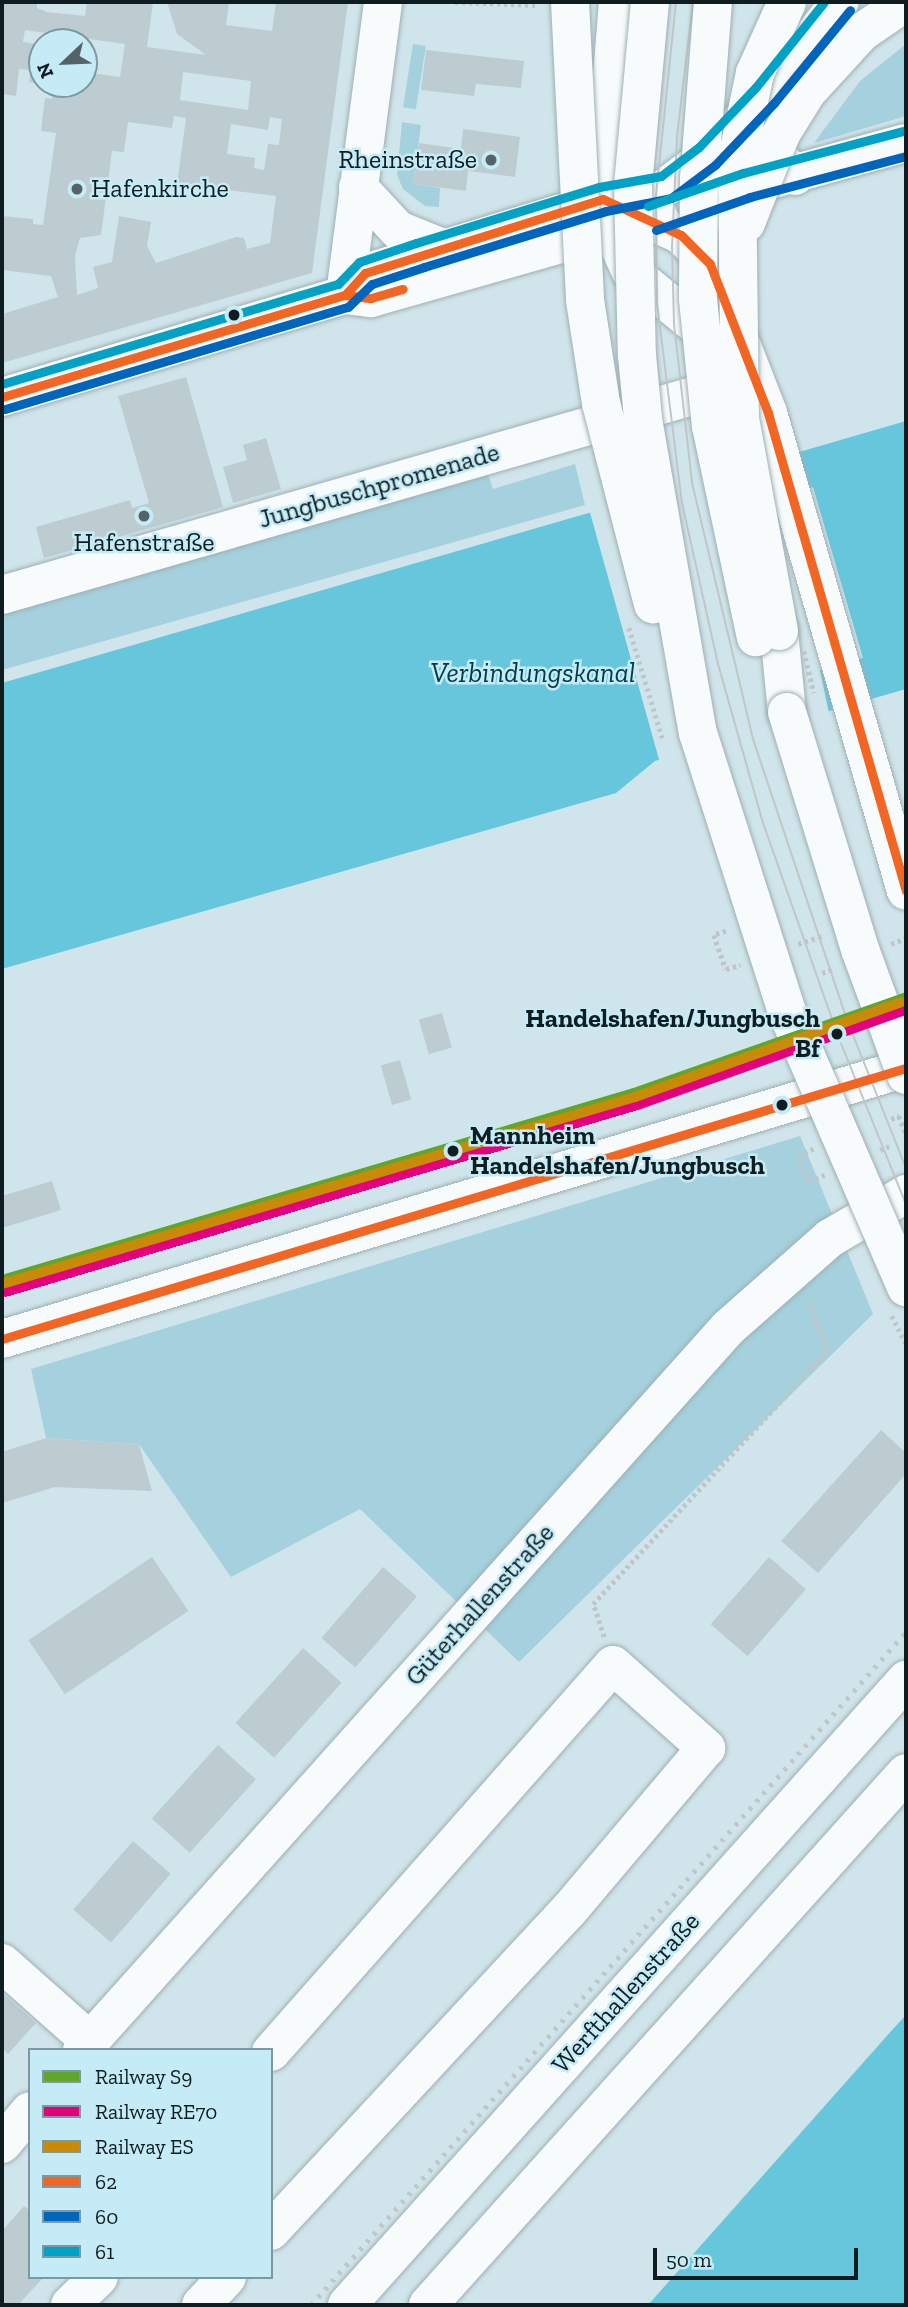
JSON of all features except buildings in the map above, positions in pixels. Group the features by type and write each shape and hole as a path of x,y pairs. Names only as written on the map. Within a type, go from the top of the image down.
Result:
{"main road":[{"path":"345,295 383,2"},
{"path":"570,2 575,174 601,402 628,521 677,687 698,733 787,1012 906,1287"},
{"path":"618,2 606,146 607,214 631,272 760,388"},
{"path":"650,2 633,185 637,355 643,419 698,733"},
{"path":"713,2 699,178 699,312 730,532 756,637 802,709"},
{"path":"787,2 744,111 723,256 740,418 779,631 802,709 860,952 906,1075"},
{"path":"659,202 765,94 840,2"},
{"path":"651,290 690,278 723,256 765,168 807,92 862,32 906,2"},
{"path":"765,94 765,127 794,176"},
{"path":"345,295 365,273 443,248 659,202 737,190 906,143"},
{"path":"358,187 398,230 443,248"},
{"path":"737,190 723,256 906,890"},
{"path":"659,202 681,235 723,256"},
{"path":"2,397 345,295 371,298 607,214"},
{"name":"Jungbuschpromenade","path":"2,595 760,388"},
{"path":"2,1338 906,1068"},
{"name":"Güterhallenstraße","path":"86,2045 728,1328 830,1238 906,1194"},
{"path":"273,2050 613,1665 706,1748 569,1910 273,2229"},
{"name":"Werfthallenstraße","path":"347,2305 906,1680"},
{"path":"428,2305 906,1773"},
{"path":"2,1963 86,2045"},
{"path":"70,2305 97,2279"}],"path":[{"path":"455,2 508,5 549,2"},
{"path":"802,640 802,709"},
{"path":"726,931 714,935 726,969 744,963"},
{"path":"791,947 831,933"},
{"path":"883,933 891,957"},
{"path":"891,1119 899,1116 906,1135"},
{"path":"809,1182 798,1156 814,1149"},
{"path":"613,1665 593,1604 827,1351 818,1321"}],"shaded area":[{"path":"413,44 426,46 416,109 403,107"},
{"path":"906,44 906,116 814,143 860,81"},
{"path":"402,122 421,125 413,184 440,188 439,207 425,206 403,189 397,175"},
{"path":"575,464 585,505 2,670 2,610 486,468 493,489"},
{"path":"800,1136 873,1314 519,1662 360,1509 231,1577 139,1444 46,1438 31,1369"}],"water":[{"name":"Verbindungskanal","path":"906,421 906,689 655,761 616,793 2,969 2,683"},
{"path":"906,2015 906,2305 648,2305 893,2029"}],"pier":[{"path":"780,454 787,495 813,487 863,658 820,670 829,713 660,763 589,509"}],"tram line":[{"path":"676,2 656,195 657,303 682,503 718,664 762,820 840,1041 906,1204"},
{"path":"693,2 677,137 672,247 674,324 692,483 753,739 847,1020 906,1168"}],"railway":[{"path":"311,2305 906,1632"}],"rail line":[{"name":"S9","path":"2,1280 634,1093 906,997"},
{"name":"ES","path":"2,1284 635,1097 902,1002"},
{"name":"RE70","path":"5,1292 637,1105 906,1010"}],"transit line":[{"name":"61","path":"2,384 338,284 359,262 416,243 599,187 661,176 699,147 756,87 824,2"},
{"name":"60","path":"5,409 348,307 372,284 424,267 606,211 671,198 715,165 774,103 850,10"},
{"name":"61","path":"648,206 743,173 903,131"},
{"name":"60","path":"656,230 750,197 906,156"},
{"name":"62","path":"345,295 365,273 603,199 681,235 710,264 768,413 906,890"},
{"name":"62","path":"2,397 345,295 371,298 403,289"},
{"name":"62","path":"2,1339 906,1068"}],"place":[{"name":"Rheinstraße","path":"491,160"},
{"name":"Hafenkirche","path":"77,189"},
{"name":"Hafenstraße","path":"144,516"},
{"name":"Handelshafen/Jungbusch Bf","path":"837,1034"},
{"name":"Mannheim Handelshafen/Jungbusch","path":"453,1151"}]}
